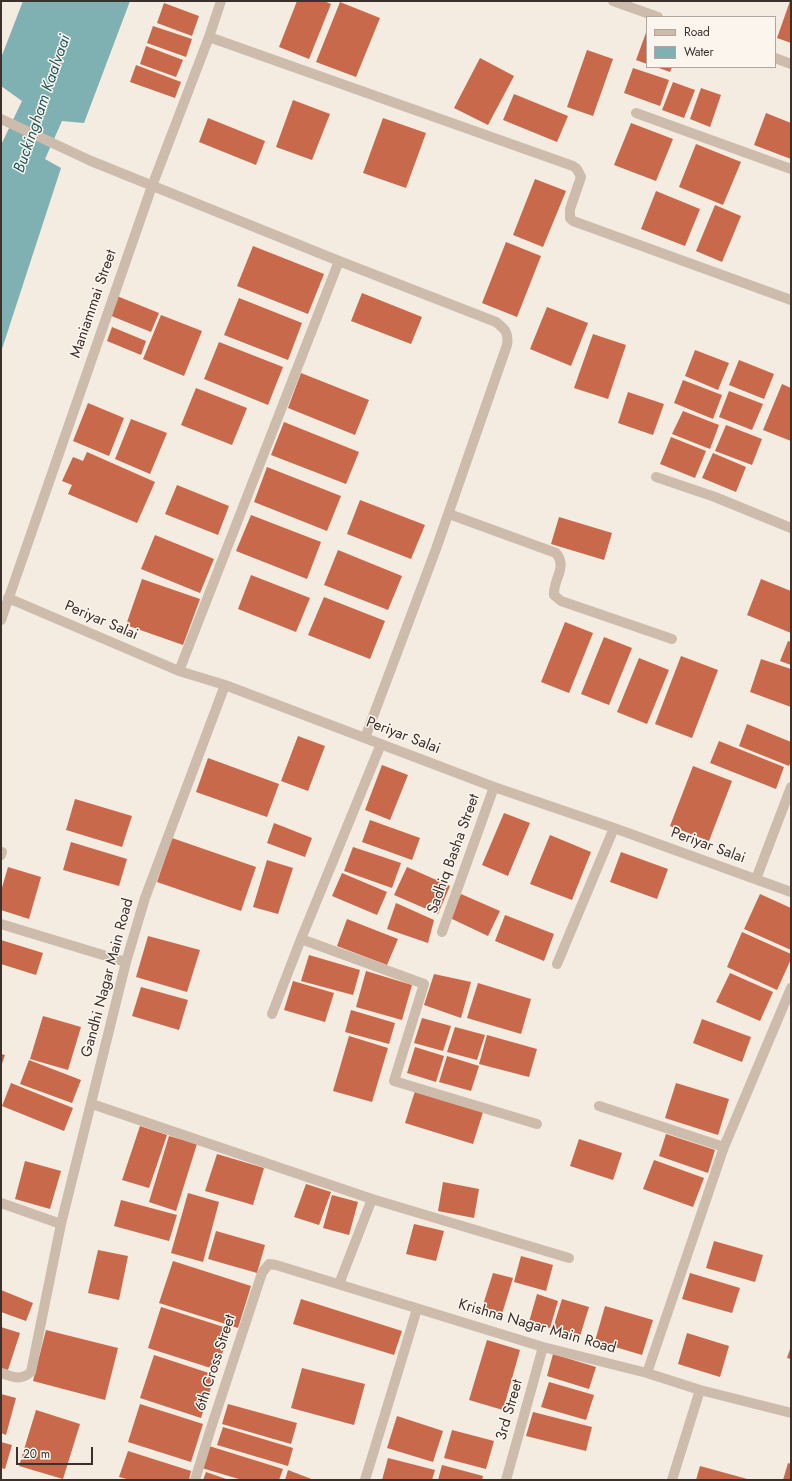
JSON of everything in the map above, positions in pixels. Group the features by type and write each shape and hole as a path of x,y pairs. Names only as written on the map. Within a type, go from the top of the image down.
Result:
{"street":[{"name":"Maniammai Street","path":"1,620 152,186 209,37 221,1"},
{"path":"613,1 655,16"},
{"path":"209,37 573,166 577,169 581,177 570,209 570,218 573,221 791,300"},
{"path":"776,58 791,64"},
{"path":"636,113 791,169"},
{"path":"1,119 84,158 339,261 496,322 505,328 508,336 507,345 449,514 365,738"},
{"path":"178,671 339,261"},
{"path":"656,478 715,497 791,528"},
{"path":"449,514 556,553 560,558 561,569 554,588 554,595 561,601 672,639"},
{"name":"Periyar Salai","path":"8,598 178,671 225,686 494,787 614,828 791,892"},
{"name":"Gandhi Nagar Main Road","path":"1,1373 20,1378 24,1377 30,1372 61,1224 126,962 144,898 225,686"},
{"path":"272,1014 300,939 381,744"},
{"name":"Sadhiq Basha Street","path":"442,932 494,787"},
{"path":"756,879 791,787"},
{"path":"557,964 614,828"},
{"path":"1,924 126,962"},
{"path":"300,939 424,984 394,1081 537,1124"},
{"path":"647,1373 724,1147 791,988"},
{"path":"92,1104 372,1200 569,1258"},
{"path":"599,1106 724,1147"},
{"path":"339,1284 372,1200"},
{"path":"1,1203 61,1224"},
{"name":"6th Cross Street","path":"195,1480 212,1423 262,1273 269,1264 276,1265"},
{"name":"Krishna Nagar Main Road","path":"276,1265 543,1347 647,1373 700,1390 791,1413"},
{"path":"365,1480 417,1309"},
{"name":"3rd Street","path":"506,1480 543,1347"},
{"path":"672,1480 700,1390"}],"water":[{"name":"Buckingham Kaalvaai","path":"23,1 130,1 84,123 62,121 45,159 61,168 1,352 1,145 22,101 1,86 1,58"}],"building":[{"path":"297,1 324,1 331,4 309,59 279,47"},
{"path":"791,1 791,43 777,38"},
{"path":"340,2 380,18 356,77 316,62"},
{"path":"164,3 199,16 192,36 157,23"},
{"path":"153,26 192,39 186,57 147,43"},
{"path":"646,33 646,64 636,60"},
{"path":"146,46 183,60 176,77 140,64"},
{"path":"587,50 613,59 593,116 567,107"},
{"path":"480,58 514,76 488,125 454,108"},
{"path":"136,65 181,82 175,98 130,82"},
{"path":"633,68 669,80 660,106 624,93"},
{"path":"659,68 672,68 670,72"},
{"path":"673,82 695,90 684,118 662,110"},
{"path":"701,88 721,95 710,127 690,119"},
{"path":"514,94 568,116 557,142 503,120"},
{"path":"293,100 330,114 312,160 276,147"},
{"path":"766,113 791,123 791,159 754,145"},
{"path":"208,118 265,141 256,165 199,142"},
{"path":"383,118 426,133 406,188 363,173"},
{"path":"631,123 673,139 656,181 614,165"},
{"path":"696,144 741,162 723,205 679,187"},
{"path":"535,179 566,191 543,247 513,235"},
{"path":"656,191 700,209 685,246 641,229"},
{"path":"715,205 741,216 722,262 696,251"},
{"path":"506,242 541,256 517,317 482,303"},
{"path":"253,246 324,274 308,314 237,286"},
{"path":"362,293 422,317 411,344 351,321"},
{"path":"117,296 159,313 151,332 109,315"},
{"path":"239,298 302,323 288,360 224,335"},
{"path":"547,307 588,323 571,366 530,349"},
{"path":"161,315 202,331 184,376 143,359"},
{"path":"112,327 146,341 141,355 107,341"},
{"path":"593,334 626,345 608,399 574,388"},
{"path":"219,342 283,367 268,405 204,379"},
{"path":"695,350 729,363 718,390 685,376"},
{"path":"739,360 774,374 764,399 729,385"},
{"path":"301,373 369,400 355,435 288,408"},
{"path":"683,380 722,395 713,419 674,403"},
{"path":"782,384 791,388 791,441 763,430"},
{"path":"196,388 247,408 232,445 181,425"},
{"path":"729,391 763,404 752,430 719,417"},
{"path":"628,392 664,404 653,435 618,423"},
{"path":"88,403 124,418 109,456 73,441"},
{"path":"683,411 719,425 710,449 672,434"},
{"path":"131,419 167,433 150,474 115,459"},
{"path":"284,422 359,452 346,484 271,455"},
{"path":"726,425 762,439 752,465 715,451"},
{"path":"671,437 706,451 695,478 660,464"},
{"path":"87,452 155,482 137,523 68,494 72,485 62,481 73,457 83,461"},
{"path":"713,453 746,467 736,492 702,478"},
{"path":"267,467 341,496 327,531 254,502"},
{"path":"177,485 229,506 218,535 165,514"},
{"path":"360,500 425,525 411,559 347,534"},
{"path":"251,515 321,542 307,579 236,551"},
{"path":"559,517 612,533 604,560 551,544"},
{"path":"155,535 214,559 200,593 141,569"},
{"path":"338,550 402,576 388,610 324,585"},
{"path":"251,575 310,598 296,632 238,609"},
{"path":"142,579 200,599 183,645 126,625"},
{"path":"761,579 791,591 791,633 747,615"},
{"path":"324,597 385,621 370,659 308,635"},
{"path":"565,622 593,633 569,693 541,682"},
{"path":"604,637 632,648 609,705 581,694"},
{"path":"788,641 791,642 791,665 780,661"},
{"path":"681,656 718,670 692,738 655,724"},
{"path":"639,658 669,670 647,724 617,712"},
{"path":"761,659 791,669 791,707 750,692"},
{"path":"747,724 791,742 791,761 789,766 739,746"},
{"path":"298,736 325,746 308,791 281,781"},
{"path":"719,741 784,767 776,789 710,763"},
{"path":"208,758 279,784 267,817 196,792"},
{"path":"382,765 408,775 390,820 365,810"},
{"path":"693,766 732,781 709,841 670,826"},
{"path":"75,799 132,816 122,847 66,830"},
{"path":"504,813 530,823 508,876 482,865"},
{"path":"370,820 420,838 412,860 362,842"},
{"path":"274,823 312,838 305,857 267,843"},
{"path":"550,835 591,852 572,900 530,884"},
{"path":"172,838 256,867 241,911 157,882"},
{"path":"71,842 127,859 119,886 63,870"},
{"path":"353,847 401,863 392,888 344,871"},
{"path":"621,852 668,869 657,899 610,882"},
{"path":"267,860 293,868 278,914 253,907"},
{"path":"8,867 41,877 29,919 1,910 1,891"},
{"path":"407,867 450,886 438,914 394,895"},
{"path":"342,873 387,892 377,915 332,896"},
{"path":"461,894 500,911 488,936 450,918"},
{"path":"760,894 791,908 791,950 744,929"},
{"path":"396,903 434,920 428,943 387,929"},
{"path":"505,915 554,934 544,961 495,941"},
{"path":"347,919 398,939 387,965 337,946"},
{"path":"742,932 791,954 791,959 777,990 727,967"},
{"path":"148,936 200,950 187,992 136,977"},
{"path":"1,940 43,953 36,975 1,964"},
{"path":"309,955 360,970 353,995 301,981"},
{"path":"366,971 412,985 402,1020 356,1007"},
{"path":"730,973 773,992 760,1021 716,1002"},
{"path":"434,974 471,982 461,1018 424,1005"},
{"path":"293,981 334,993 325,1022 284,1010"},
{"path":"478,983 531,999 521,1034 467,1018"},
{"path":"141,987 188,1000 179,1030 132,1016"},
{"path":"351,1010 395,1023 389,1044 345,1032"},
{"path":"43,1016 81,1027 68,1070 30,1059"},
{"path":"422,1018 451,1026 443,1051 414,1043"},
{"path":"702,1019 751,1037 742,1062 693,1043"},
{"path":"455,1027 485,1035 477,1060 447,1052"},
{"path":"487,1035 537,1049 529,1077 479,1064"},
{"path":"349,1036 388,1048 372,1102 333,1091"},
{"path":"415,1047 444,1056 436,1082 407,1073"},
{"path":"1,1054 5,1055 1,1066"},
{"path":"447,1056 479,1066 471,1091 439,1082"},
{"path":"29,1060 81,1080 72,1103 20,1084"},
{"path":"11,1083 73,1108 64,1131 2,1106"},
{"path":"676,1083 729,1099 718,1135 665,1118"},
{"path":"415,1091 483,1112 473,1144 405,1123"},
{"path":"140,1126 167,1135 149,1188 122,1180"},
{"path":"666,1134 715,1150 708,1173 659,1156"},
{"path":"169,1136 197,1144 176,1211 149,1202"},
{"path":"579,1139 622,1153 613,1180 570,1166"},
{"path":"217,1154 264,1168 253,1205 205,1191"},
{"path":"654,1160 704,1178 693,1207 643,1189"},
{"path":"25,1161 61,1171 50,1209 15,1199"},
{"path":"443,1182 479,1189 474,1218 438,1211"},
{"path":"306,1184 331,1192 319,1225 294,1217"},
{"path":"188,1193 219,1202 203,1262 171,1253"},
{"path":"332,1195 358,1202 349,1235 323,1228"},
{"path":"121,1200 177,1215 169,1241 114,1226"},
{"path":"414,1224 444,1231 436,1261 406,1254"},
{"path":"216,1231 265,1245 257,1273 208,1259"},
{"path":"714,1241 763,1255 755,1282 706,1268"},
{"path":"98,1250 128,1256 119,1300 88,1293"},
{"path":"521,1256 553,1265 546,1291 514,1282"},
{"path":"173,1261 251,1286 238,1328 159,1303"},
{"path":"493,1273 513,1278 502,1314 482,1308"},
{"path":"690,1273 740,1288 732,1313 682,1299"},
{"path":"1,1290 33,1303 26,1321 1,1312"},
{"path":"537,1294 558,1301 550,1328 529,1322"},
{"path":"301,1299 402,1331 394,1355 293,1324"},
{"path":"562,1299 589,1307 580,1336 553,1328"},
{"path":"605,1306 653,1320 642,1355 595,1341"},
{"path":"161,1307 230,1329 217,1370 148,1348"},
{"path":"1,1327 20,1333 8,1370 1,1368"},
{"path":"46,1330 118,1348 105,1400 33,1381"},
{"path":"687,1333 729,1346 720,1377 678,1364"},
{"path":"487,1340 520,1350 503,1410 469,1400"},
{"path":"791,1346 791,1359 787,1358"},
{"path":"553,1354 596,1367 589,1389 547,1376"},
{"path":"154,1355 215,1375 201,1418 140,1398"},
{"path":"302,1368 365,1384 354,1425 291,1408"},
{"path":"549,1382 594,1395 586,1420 541,1407"},
{"path":"1,1394 16,1398 6,1435 1,1433"},
{"path":"140,1404 203,1424 191,1462 128,1442"},
{"path":"228,1404 297,1423 291,1444 222,1424"},
{"path":"36,1410 80,1424 63,1479 19,1466"},
{"path":"533,1412 592,1427 586,1451 526,1436"},
{"path":"397,1416 443,1431 433,1462 387,1448"},
{"path":"223,1427 293,1448 288,1466 217,1445"},
{"path":"452,1430 494,1441 486,1469 444,1458"},
{"path":"1,1442 12,1445 5,1469 1,1468"},
{"path":"209,1446 283,1469 279,1480 242,1480 202,1468"},
{"path":"128,1451 191,1471 189,1480 131,1480 119,1477"},
{"path":"388,1458 435,1470 432,1480 382,1480"},
{"path":"788,1463 791,1464 791,1480 783,1480"},
{"path":"442,1465 483,1476 482,1480 438,1480"},
{"path":"700,1466 751,1480 696,1480"},
{"path":"288,1470 314,1480 285,1480"},
{"path":"206,1472 229,1480 203,1480"}]}
